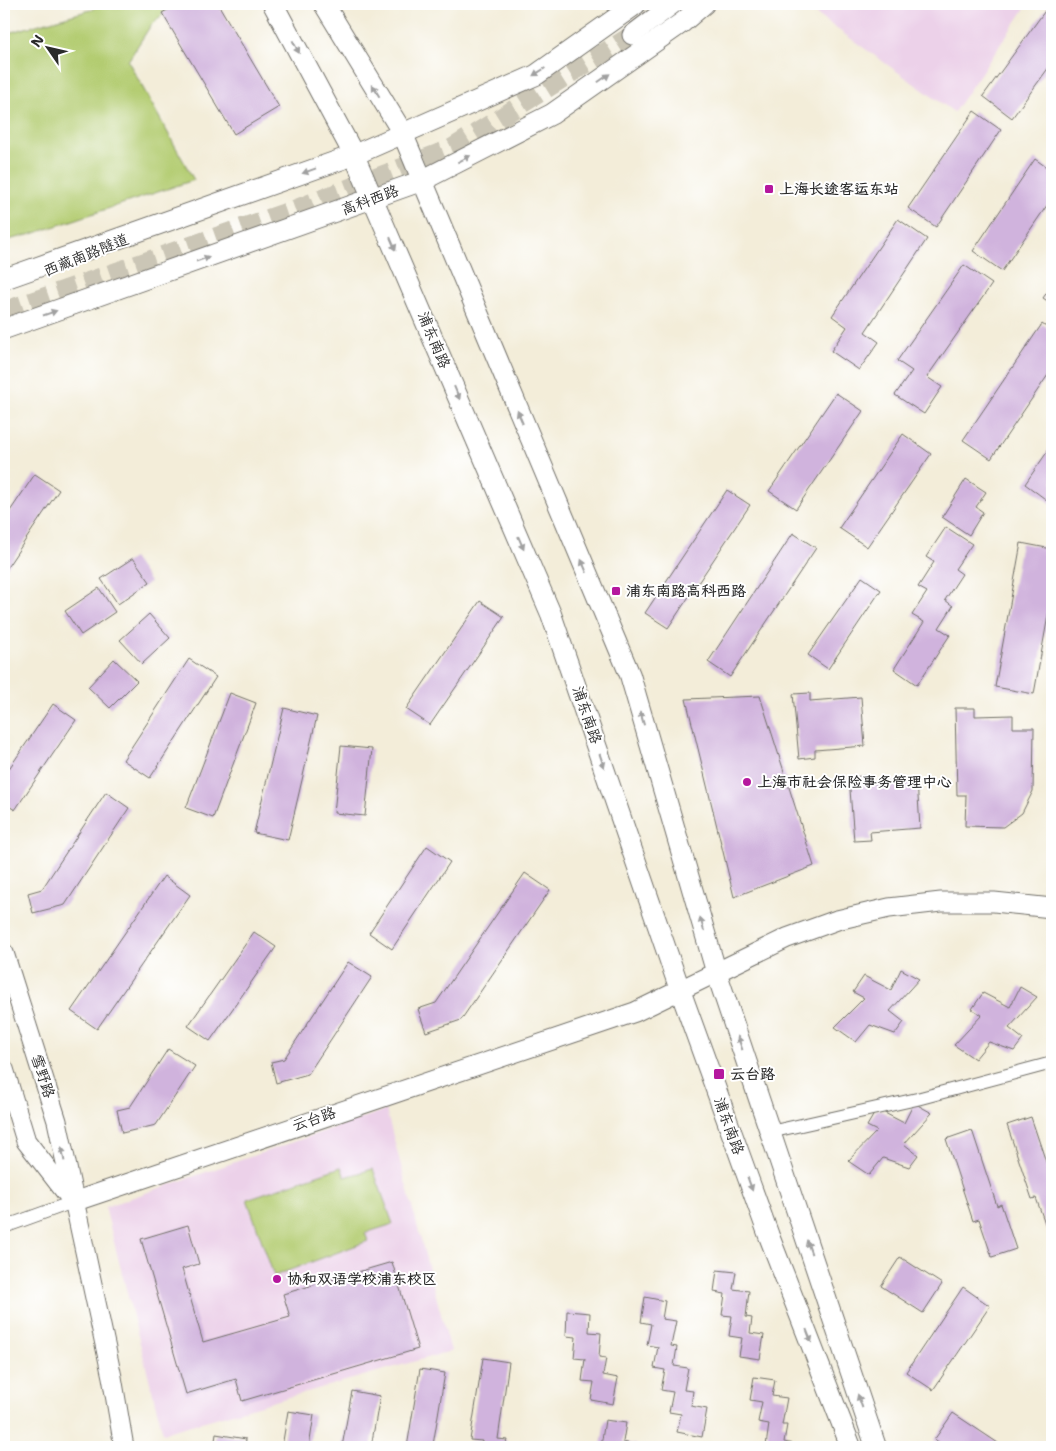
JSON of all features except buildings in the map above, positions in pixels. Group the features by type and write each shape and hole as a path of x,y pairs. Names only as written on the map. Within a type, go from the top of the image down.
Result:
{"main road":[{"name":"浦东南路","path":"273,4 354,155 551,614 680,990 769,1236 851,1447"},
{"path":"324,4 402,132 630,674 716,971 876,1447"},
{"path":"4,279 354,155 536,74 636,4"},
{"name":"高科西路","path":"4,329 421,181 552,114 683,22 704,4"}],"street":[{"path":"632,35 673,4"},
{"name":"西藏南路隧道","path":"4,288 168,222"},
{"name":"云台路","path":"4,1227 635,1012 716,971 812,929 863,913 889,908 967,901 1052,904"},
{"name":"雪野路","path":"4,953 57,1121 110,1368 124,1447"},
{"path":"770,1132 917,1099 1052,1063"},
{"name":"雪野路","path":"4,1069 26,1141 73,1202"}],"shaded area":[{"path":"802,4 1028,4 954,112"},
{"name":"协和双语学校浦东校区","path":"386,1110 451,1351 163,1433 105,1207"}],"green space":[{"path":"99,4 174,4 151,25 128,61 194,180 32,234 4,241 4,34 94,9"},
{"path":"341,1167 345,1177 373,1169 393,1224 365,1233 368,1241 274,1276 247,1199"}],"tunnel":[{"path":"4,311 295,209 452,148 632,35"}],"place":[{"name":"上海长途客运东站","path":"769,189"},
{"name":"浦东南路高科西路","path":"616,591"},
{"name":"上海市社会保险事务管理中心","path":"747,782"},
{"name":"云台路","path":"719,1074"},
{"name":"协和双语学校浦东校区","path":"277,1279"}]}
